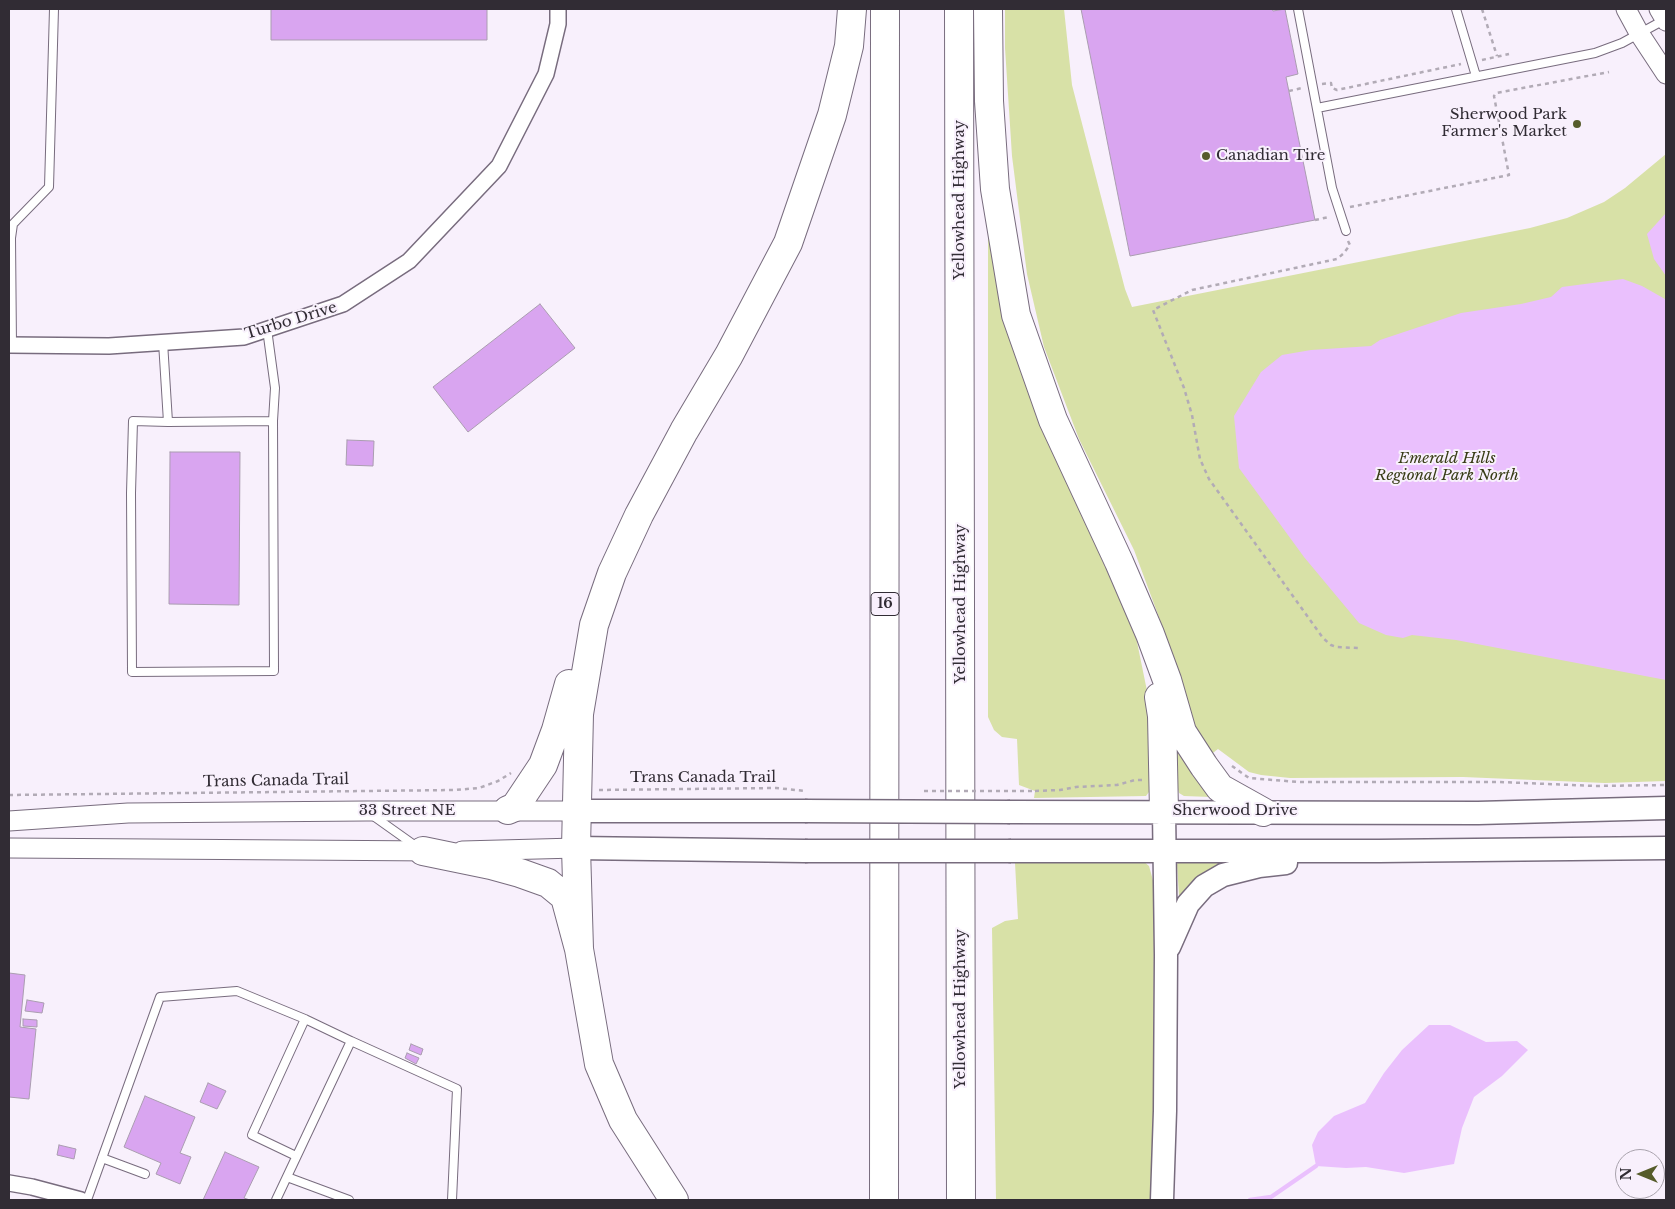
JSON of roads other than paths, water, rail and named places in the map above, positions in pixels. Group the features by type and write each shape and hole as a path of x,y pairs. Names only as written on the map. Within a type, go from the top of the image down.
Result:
{"highway":[{"path":"579,949 576,848 579,714 594,625 612,573 639,515 684,430 729,355 788,243 832,115 848,46 852,9"},
{"name":"16","path":"884,1200 885,9"},
{"name":"Yellowhead Highway","path":"959,9 962,1196"},
{"path":"988,9 988,101 995,189 1016,315 1053,420 1150,634 1167,680 1182,732 1220,788 1263,812"},
{"path":"508,810 515,807 543,765 556,730 580,644 594,625"},
{"path":"1150,634 1162,716 1164,811"},
{"path":"423,852 491,865 520,873 548,884 566,897 579,949 599,1064 623,1120 674,1200"}],"main road":[{"name":"33 Street NE","path":"577,811 807,801"},
{"name":"Sherwood Drive","path":"807,801 1010,812 1478,813 1666,808"},
{"path":"1162,1200 1165,1111 1166,955 1164,811"},
{"path":"576,848 804,851 1380,851 1666,848"},
{"path":"1166,955 1188,904 1204,886 1223,875 1259,866 1380,851"}],"street":[{"name":"Turbo Drive","path":"10,345 109,346 244,337 343,304 409,262 499,166 546,74 558,24 558,9"},
{"path":"1626,9 1639,33 1666,74"},
{"name":"33 Street NE","path":"9,821 128,814 577,811"},
{"path":"9,848 423,852 576,848"},
{"path":"9,1184 32,1187 81,1200"}],"lane":[{"path":"10,345 11,238 13,224 49,187 54,9"},
{"path":"1298,9 1332,188 1346,231"},
{"path":"1456,9 1476,76"},
{"path":"1317,108 1595,53 1622,43 1664,17"},
{"path":"267,329 275,388 273,421 274,672 132,672 131,493 133,421 273,421"},
{"path":"163,342 168,422"},
{"path":"366,811 423,852"},
{"path":"87,1200 160,997 237,991 305,1019 457,1089 452,1200"},
{"path":"296,1156 252,1135 305,1019"},
{"path":"276,1200 351,1041"},
{"path":"102,1158 145,1174"},
{"path":"287,1177 349,1200"}],"waterway":[{"path":"1250,1200 1271,1197 1316,1166"}],"place":[{"name":"Sherwood Park Farmer's Market","path":"1577,124"},
{"name":"Canadian Tire","path":"1206,156"}],"park label":[{"name":"Emerald Hills Regional Park North","path":"1447,468"}]}
